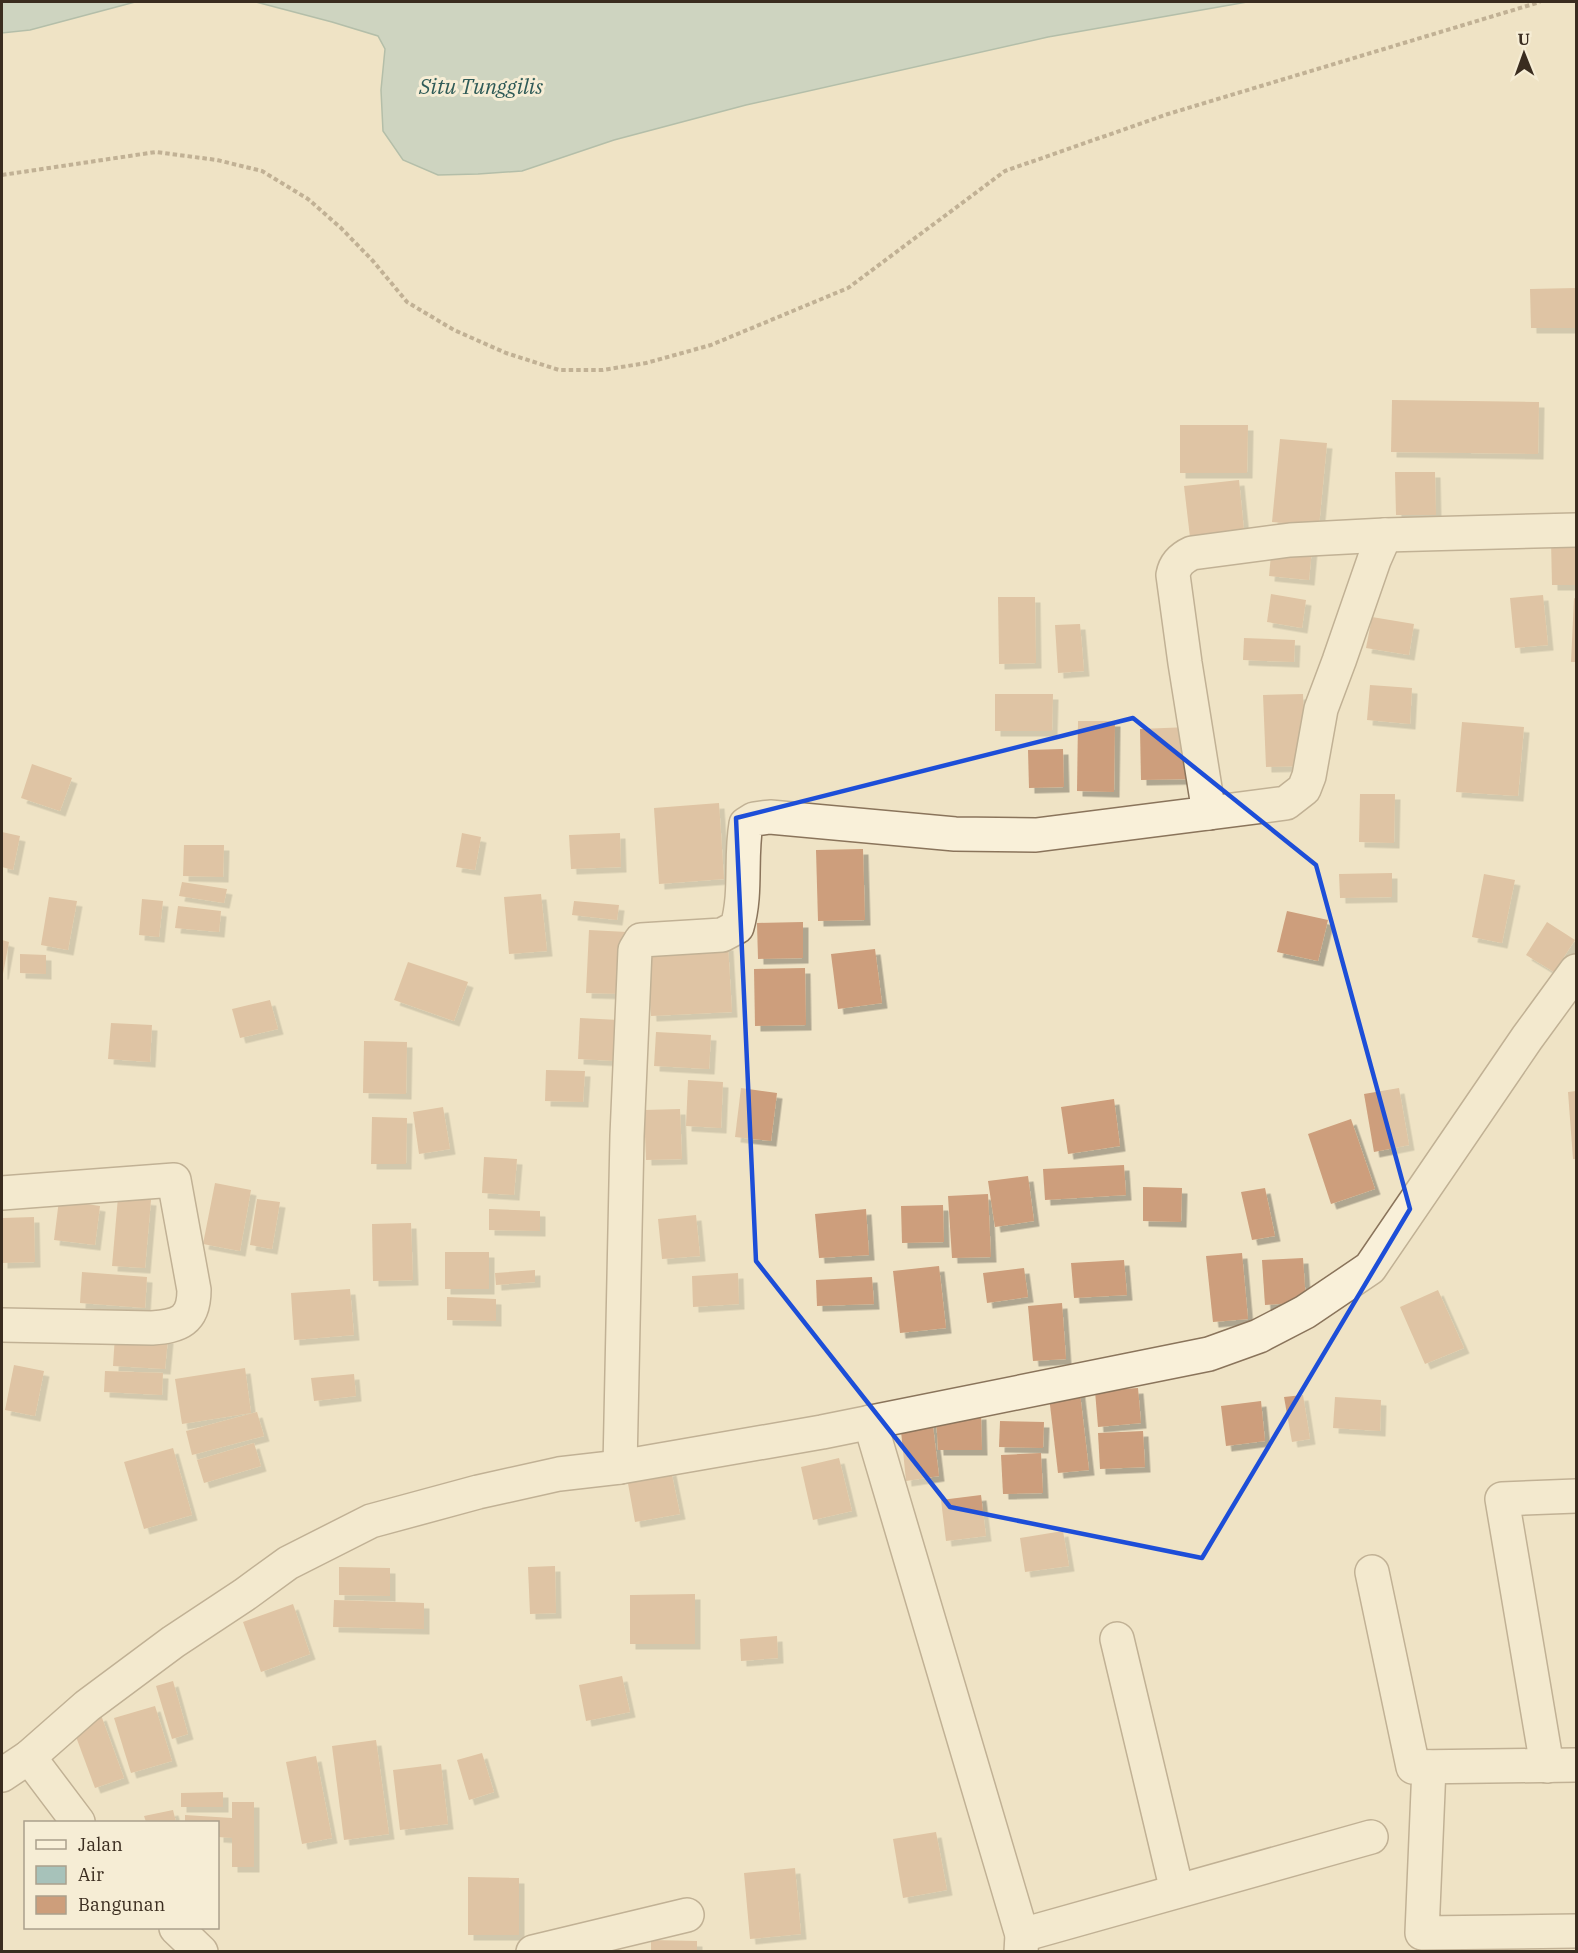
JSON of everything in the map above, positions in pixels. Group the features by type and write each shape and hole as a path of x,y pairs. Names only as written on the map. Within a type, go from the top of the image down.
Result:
{"street":[{"path":"1209,813 1173,575 1175,567 1185,556 1192,553 1290,540 1385,534 1576,530"},
{"path":"620,1467 627,1136 634,965 638,944 641,940 722,935 737,927 742,907 743,841 746,824 754,819 770,817 956,834 1036,835 1286,803 1304,789 1309,776 1321,709 1385,534"},
{"path":"2,1775 29,1757 103,1694 172,1642 288,1563 371,1521 478,1492 559,1474 620,1467 822,1432 1209,1354 1259,1336 1305,1312 1370,1268 1527,1038 1576,971"},
{"path":"2,1193 174,1180 194,1290 194,1303 186,1318 175,1326 152,1328 2,1325"},
{"path":"870,1422 1021,1943 1178,1891 1371,1837"},
{"path":"1372,1572 1413,1767 1562,1766 1502,1499 1576,1496"},
{"path":"1117,1639 1178,1891"},
{"path":"29,1757 77,1821"},
{"path":"1430,1767 1422,1933 1576,1931"},
{"path":"533,1952 687,1915"},
{"path":"177,1929 201,1952"}],"path":[{"path":"2,176 156,152 217,160 262,171 308,199 341,228 373,261 407,302 454,330 506,353 559,370 603,370 646,363 711,345 848,288 1005,171 1168,114 1540,2"}],"highlighted area":[{"path":"1133,718 1316,865 1410,1209 1202,1558 950,1507 756,1261 736,818"}],"water":[{"path":"2,2 135,2 30,30 2,33"},
{"name":"Situ Tunggilis","path":"256,2 1247,2 1048,37 746,105 614,140 522,171 438,175 403,160 383,131 381,90 385,49 378,36"}],"building":[{"path":"1576,288 1576,328 1531,328 1530,289"},
{"path":"1392,400 1539,402 1538,454 1391,452"},
{"path":"1180,425 1248,425 1247,473 1180,473"},
{"path":"1280,439 1327,443 1319,526 1272,522"},
{"path":"1395,472 1435,472 1436,515 1396,515"},
{"path":"1239,480 1245,540 1191,546 1184,486"},
{"path":"1551,541 1576,541 1576,585 1552,585"},
{"path":"1272,544 1312,548 1309,580 1269,576"},
{"path":"1271,594 1306,600 1302,628 1267,622"},
{"path":"1543,595 1548,645 1515,648 1510,598"},
{"path":"998,597 1035,597 1036,663 999,664"},
{"path":"1574,598 1576,599 1576,662 1571,662"},
{"path":"1372,617 1414,624 1409,655 1366,648"},
{"path":"1080,624 1084,671 1058,673 1055,625"},
{"path":"1244,638 1295,640 1294,662 1243,660"},
{"path":"1370,685 1412,688 1410,724 1367,720"},
{"path":"995,694 1053,694 1052,731 995,731"},
{"path":"1303,694 1306,766 1266,767 1263,695"},
{"path":"1078,721 1115,721 1114,792 1077,791"},
{"path":"1462,722 1524,727 1518,796 1456,792"},
{"path":"1189,727 1191,779 1141,780 1140,729"},
{"path":"1063,749 1064,787 1029,788 1028,750"},
{"path":"32,764 72,778 60,811 21,798"},
{"path":"1360,794 1395,794 1394,843 1359,842"},
{"path":"719,803 724,879 659,884 654,808"},
{"path":"2,832 20,836 13,870 2,867"},
{"path":"462,833 481,837 475,870 456,867"},
{"path":"620,833 621,867 571,869 569,835"},
{"path":"184,845 224,845 223,877 183,876"},
{"path":"863,849 865,920 818,921 816,850"},
{"path":"1392,873 1392,897 1340,898 1339,874"},
{"path":"1484,874 1515,880 1502,943 1472,937"},
{"path":"182,882 227,889 224,903 179,896"},
{"path":"541,894 547,951 509,954 504,897"},
{"path":"49,897 77,901 68,950 41,945"},
{"path":"142,899 163,901 159,937 139,935"},
{"path":"574,901 619,905 617,920 572,915"},
{"path":"178,906 221,911 219,932 175,928"},
{"path":"1287,911 1328,920 1318,961 1277,952"},
{"path":"803,922 803,958 758,959 757,923"},
{"path":"1547,922 1575,940 1554,972 1526,955"},
{"path":"589,930 627,932 626,994 586,993"},
{"path":"2,940 9,942 3,974 2,974"},
{"path":"728,945 732,1012 651,1016 647,949"},
{"path":"875,949 882,1003 838,1009 831,954"},
{"path":"20,954 46,955 46,974 20,973"},
{"path":"408,962 468,982 454,1021 394,1000"},
{"path":"805,968 806,1025 755,1026 754,969"},
{"path":"270,1000 278,1029 240,1038 232,1009"},
{"path":"580,1018 619,1020 617,1061 578,1059"},
{"path":"111,1023 152,1025 150,1062 108,1059"},
{"path":"656,1032 711,1035 709,1069 654,1066"},
{"path":"364,1041 407,1042 406,1094 363,1093"},
{"path":"546,1070 585,1071 583,1102 545,1101"},
{"path":"688,1080 723,1082 721,1128 686,1126"},
{"path":"741,1088 777,1093 771,1141 735,1137"},
{"path":"1399,1088 1409,1145 1374,1152 1364,1094"},
{"path":"1576,1091 1576,1159 1573,1159 1568,1092"},
{"path":"1114,1099 1120,1146 1068,1154 1061,1107"},
{"path":"443,1107 450,1149 419,1154 413,1112"},
{"path":"680,1109 682,1159 646,1160 644,1110"},
{"path":"372,1117 407,1118 406,1164 371,1164"},
{"path":"1351,1119 1375,1189 1331,1204 1308,1134"},
{"path":"484,1157 517,1159 514,1195 482,1193"},
{"path":"1124,1165 1126,1195 1045,1200 1043,1169"},
{"path":"1028,1176 1034,1221 995,1227 988,1181"},
{"path":"215,1183 251,1190 240,1251 203,1244"},
{"path":"1143,1187 1182,1188 1181,1222 1143,1221"},
{"path":"1265,1188 1275,1236 1252,1240 1241,1192"},
{"path":"988,1194 991,1257 952,1258 948,1196"},
{"path":"118,1197 151,1200 145,1268 112,1266"},
{"path":"257,1199 280,1202 272,1249 250,1245"},
{"path":"59,1200 100,1206 95,1245 54,1240"},
{"path":"943,1205 944,1242 902,1243 901,1206"},
{"path":"489,1209 540,1211 540,1231 489,1230"},
{"path":"866,1209 869,1255 819,1258 815,1214"},
{"path":"696,1215 700,1256 662,1259 658,1219"},
{"path":"34,1217 35,1262 2,1263 2,1218"},
{"path":"411,1223 413,1280 373,1281 372,1224"},
{"path":"445,1252 489,1252 489,1289 445,1289"},
{"path":"1242,1253 1248,1319 1213,1322 1206,1256"},
{"path":"1303,1258 1306,1302 1265,1305 1262,1260"},
{"path":"1124,1260 1127,1295 1074,1298 1071,1263"},
{"path":"939,1266 946,1328 900,1333 893,1271"},
{"path":"1024,1268 1028,1297 987,1303 983,1273"},
{"path":"535,1270 535,1282 496,1285 495,1273"},
{"path":"82,1272 147,1277 145,1308 80,1303"},
{"path":"738,1273 739,1304 693,1307 692,1276"},
{"path":"872,1277 874,1304 817,1306 816,1280"},
{"path":"350,1289 354,1335 294,1340 291,1293"},
{"path":"1438,1290 1464,1348 1425,1364 1400,1307"},
{"path":"447,1297 496,1299 496,1321 447,1320"},
{"path":"1062,1303 1066,1359 1033,1361 1028,1306"},
{"path":"115,1335 168,1338 165,1369 113,1366"},
{"path":"14,1365 44,1371 35,1416 5,1410"},
{"path":"245,1368 251,1413 182,1424 175,1379"},
{"path":"105,1371 163,1373 162,1395 104,1392"},
{"path":"354,1374 356,1396 314,1401 311,1378"},
{"path":"1079,1385 1089,1470 1058,1473 1048,1388"},
{"path":"1138,1388 1141,1423 1098,1427 1095,1391"},
{"path":"1303,1395 1310,1439 1292,1442 1284,1397"},
{"path":"1335,1397 1381,1400 1380,1431 1333,1428"},
{"path":"1261,1401 1265,1441 1226,1446 1221,1406"},
{"path":"257,1412 264,1436 192,1455 186,1431"},
{"path":"981,1414 982,1450 938,1450 936,1416"},
{"path":"932,1418 939,1476 906,1481 900,1421"},
{"path":"1000,1421 1044,1422 1043,1448 999,1447"},
{"path":"1143,1431 1145,1467 1100,1469 1098,1433"},
{"path":"254,1443 261,1466 204,1483 197,1460"},
{"path":"173,1448 192,1515 144,1529 124,1462"},
{"path":"1041,1453 1043,1493 1003,1494 1001,1455"},
{"path":"839,1458 852,1511 813,1520 801,1467"},
{"path":"671,1470 680,1514 635,1522 627,1478"},
{"path":"981,1495 986,1536 946,1541 941,1500"},
{"path":"1063,1531 1069,1566 1025,1572 1020,1538"},
{"path":"555,1566 556,1613 530,1614 528,1567"},
{"path":"339,1567 390,1568 390,1596 339,1595"},
{"path":"695,1594 695,1644 630,1644 630,1595"},
{"path":"334,1600 424,1603 424,1629 333,1627"},
{"path":"293,1604 310,1654 261,1672 243,1622"},
{"path":"777,1636 778,1658 741,1661 740,1639"},
{"path":"622,1676 630,1712 586,1721 579,1685"},
{"path":"173,1681 188,1734 172,1739 156,1686"},
{"path":"155,1706 172,1761 131,1773 114,1718"},
{"path":"101,1715 124,1778 95,1788 72,1726"},
{"path":"376,1740 389,1834 344,1840 332,1746"},
{"path":"482,1753 494,1792 469,1800 457,1760"},
{"path":"316,1756 332,1838 302,1844 286,1762"},
{"path":"441,1764 448,1824 400,1830 393,1770"},
{"path":"223,1792 223,1807 181,1807 181,1793"},
{"path":"232,1802 254,1802 254,1867 232,1867 232,1838 219,1837 219,1821 185,1821 185,1815 232,1818"},
{"path":"173,1810 176,1821 146,1821 144,1816"},
{"path":"936,1832 947,1890 903,1898 893,1839"},
{"path":"795,1868 801,1934 750,1939 744,1873"},
{"path":"468,1877 519,1878 519,1935 468,1935"},
{"path":"651,1940 697,1941 697,1952 651,1952"}]}
